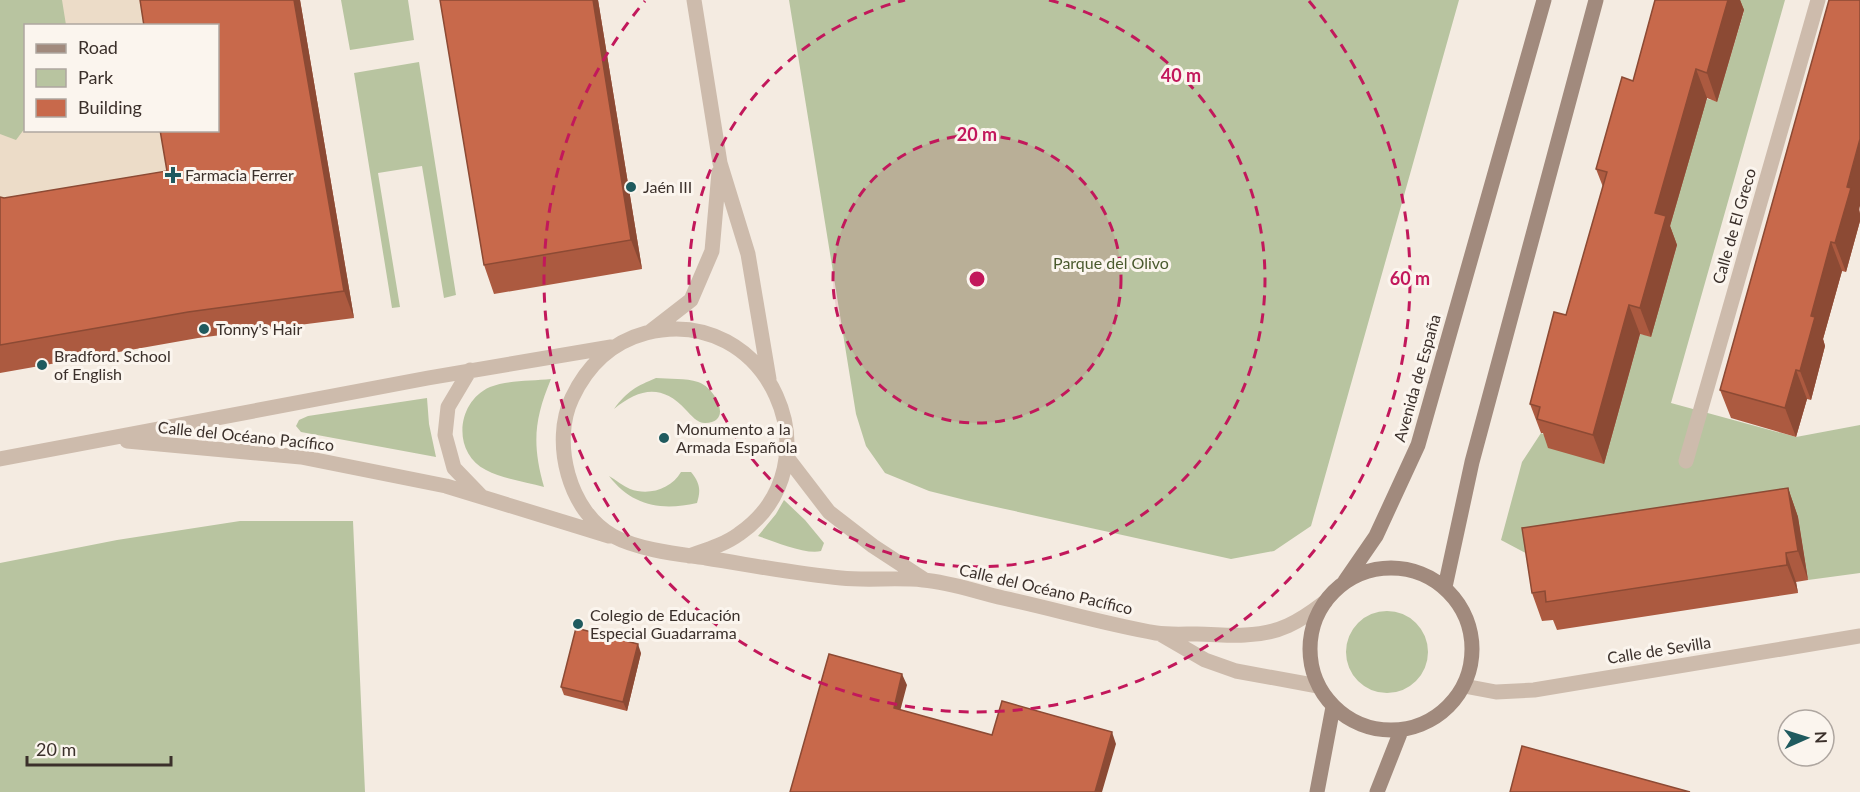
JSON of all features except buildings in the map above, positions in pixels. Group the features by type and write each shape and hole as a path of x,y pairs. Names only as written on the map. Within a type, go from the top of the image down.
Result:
{"main road":[{"name":"Avenida de España","path":"1346,582 1376,536 1418,445 1544,0"},
{"path":"1445,587 1472,462 1596,0"},
{"path":"1378,568 1414,571 1445,587 1466,616 1473,651 1464,686 1448,708 1427,723 1401,730 1364,727 1333,706 1318,686 1310,657 1313,628 1325,602 1346,582 1378,568"},
{"path":"1317,792 1333,706"},
{"path":"1377,792 1401,730"}],"street":[{"path":"689,556 714,548 738,536 766,509 780,482 786,456 787,430 781,405 770,381 748,254 720,163 694,0"},
{"name":"Calle de El Greco","path":"1686,461 1818,0"},
{"path":"650,332 691,300 711,251 720,163"},
{"path":"634,543 613,536 595,521 582,506 572,488 565,464 563,424 569,404 588,370 601,356 633,337 675,329 714,336 749,357 770,381"},
{"name":"Calle del Océano Pacífico","path":"0,459 470,370 616,346"},
{"path":"470,370 448,407 445,435 454,468 482,498"},
{"name":"Calle del Océano Pacífico","path":"110,440 301,457 446,486 634,543 689,556 843,578 925,580 1159,634 1263,634 1285,628 1303,619 1325,602"},
{"name":"Calle del Océano Pacífico","path":"786,456 830,512 873,546 925,580"},
{"name":"Calle del Océano Pacífico","path":"1159,634 1205,660 1236,670 1318,686"},
{"name":"Calle de Sevilla","path":"1464,686 1496,693 1534,690 1860,636"}],"green space":[{"path":"0,0 146,0 150,24 24,24 25,132 0,227"},
{"path":"341,0 408,0 414,40 350,50"},
{"name":"Parque del Olivo","path":"789,0 1459,0 1311,526 1274,551 1231,559 969,501 929,491 885,473 866,446 856,414"},
{"path":"1734,0 1785,0 1671,403 1796,437 1860,425 1860,573 1808,580 1798,517 1533,557 1501,540 1522,462 1541,433 1604,463 1640,334 1651,336 1677,245 1669,229 1703,110 1707,99 1717,101 1744,11"},
{"path":"419,62 456,295 444,298 422,166 378,173 400,307 392,308 354,73"},
{"path":"656,378 688,380 704,385 719,404 719,417 714,421 699,422 668,396 651,392 633,397 614,409 633,390"},
{"path":"551,379 538,420 536,445 544,487 500,476 475,462 463,440 462,428 470,404 479,394 490,387 504,383"},
{"path":"427,398 429,424 436,457 301,432 296,426 299,420 308,416"},
{"path":"681,472 691,472 698,483 697,503 671,506 648,504 627,494 609,476 630,489 645,492 665,487"},
{"path":"784,500 824,543 821,551 798,549 758,536"},
{"path":"240,521 353,521 365,792 0,792 0,563 117,540"},
{"path":"1379,611 1395,611 1410,618 1421,629 1428,644 1425,668 1416,681 1395,693 1379,693 1364,686 1353,675 1346,660 1346,644 1353,629 1364,618"}],"shaded area":[{"path":"62,0 146,0 150,24 66,24"},
{"path":"24,129 24,132 166,132 176,197 0,227 0,134 16,140"}],"place":[{"name":"Farmacia Ferrer","path":"173,175"},
{"name":"Jaén III","path":"631,187"},
{"name":"Tonny's Hair","path":"204,329"},
{"name":"Bradford. School of English","path":"42,365"},
{"name":"Monumento a la Armada Española","path":"664,438"},
{"name":"Colegio de Educación Especial Guadarrama","path":"578,624"}]}
